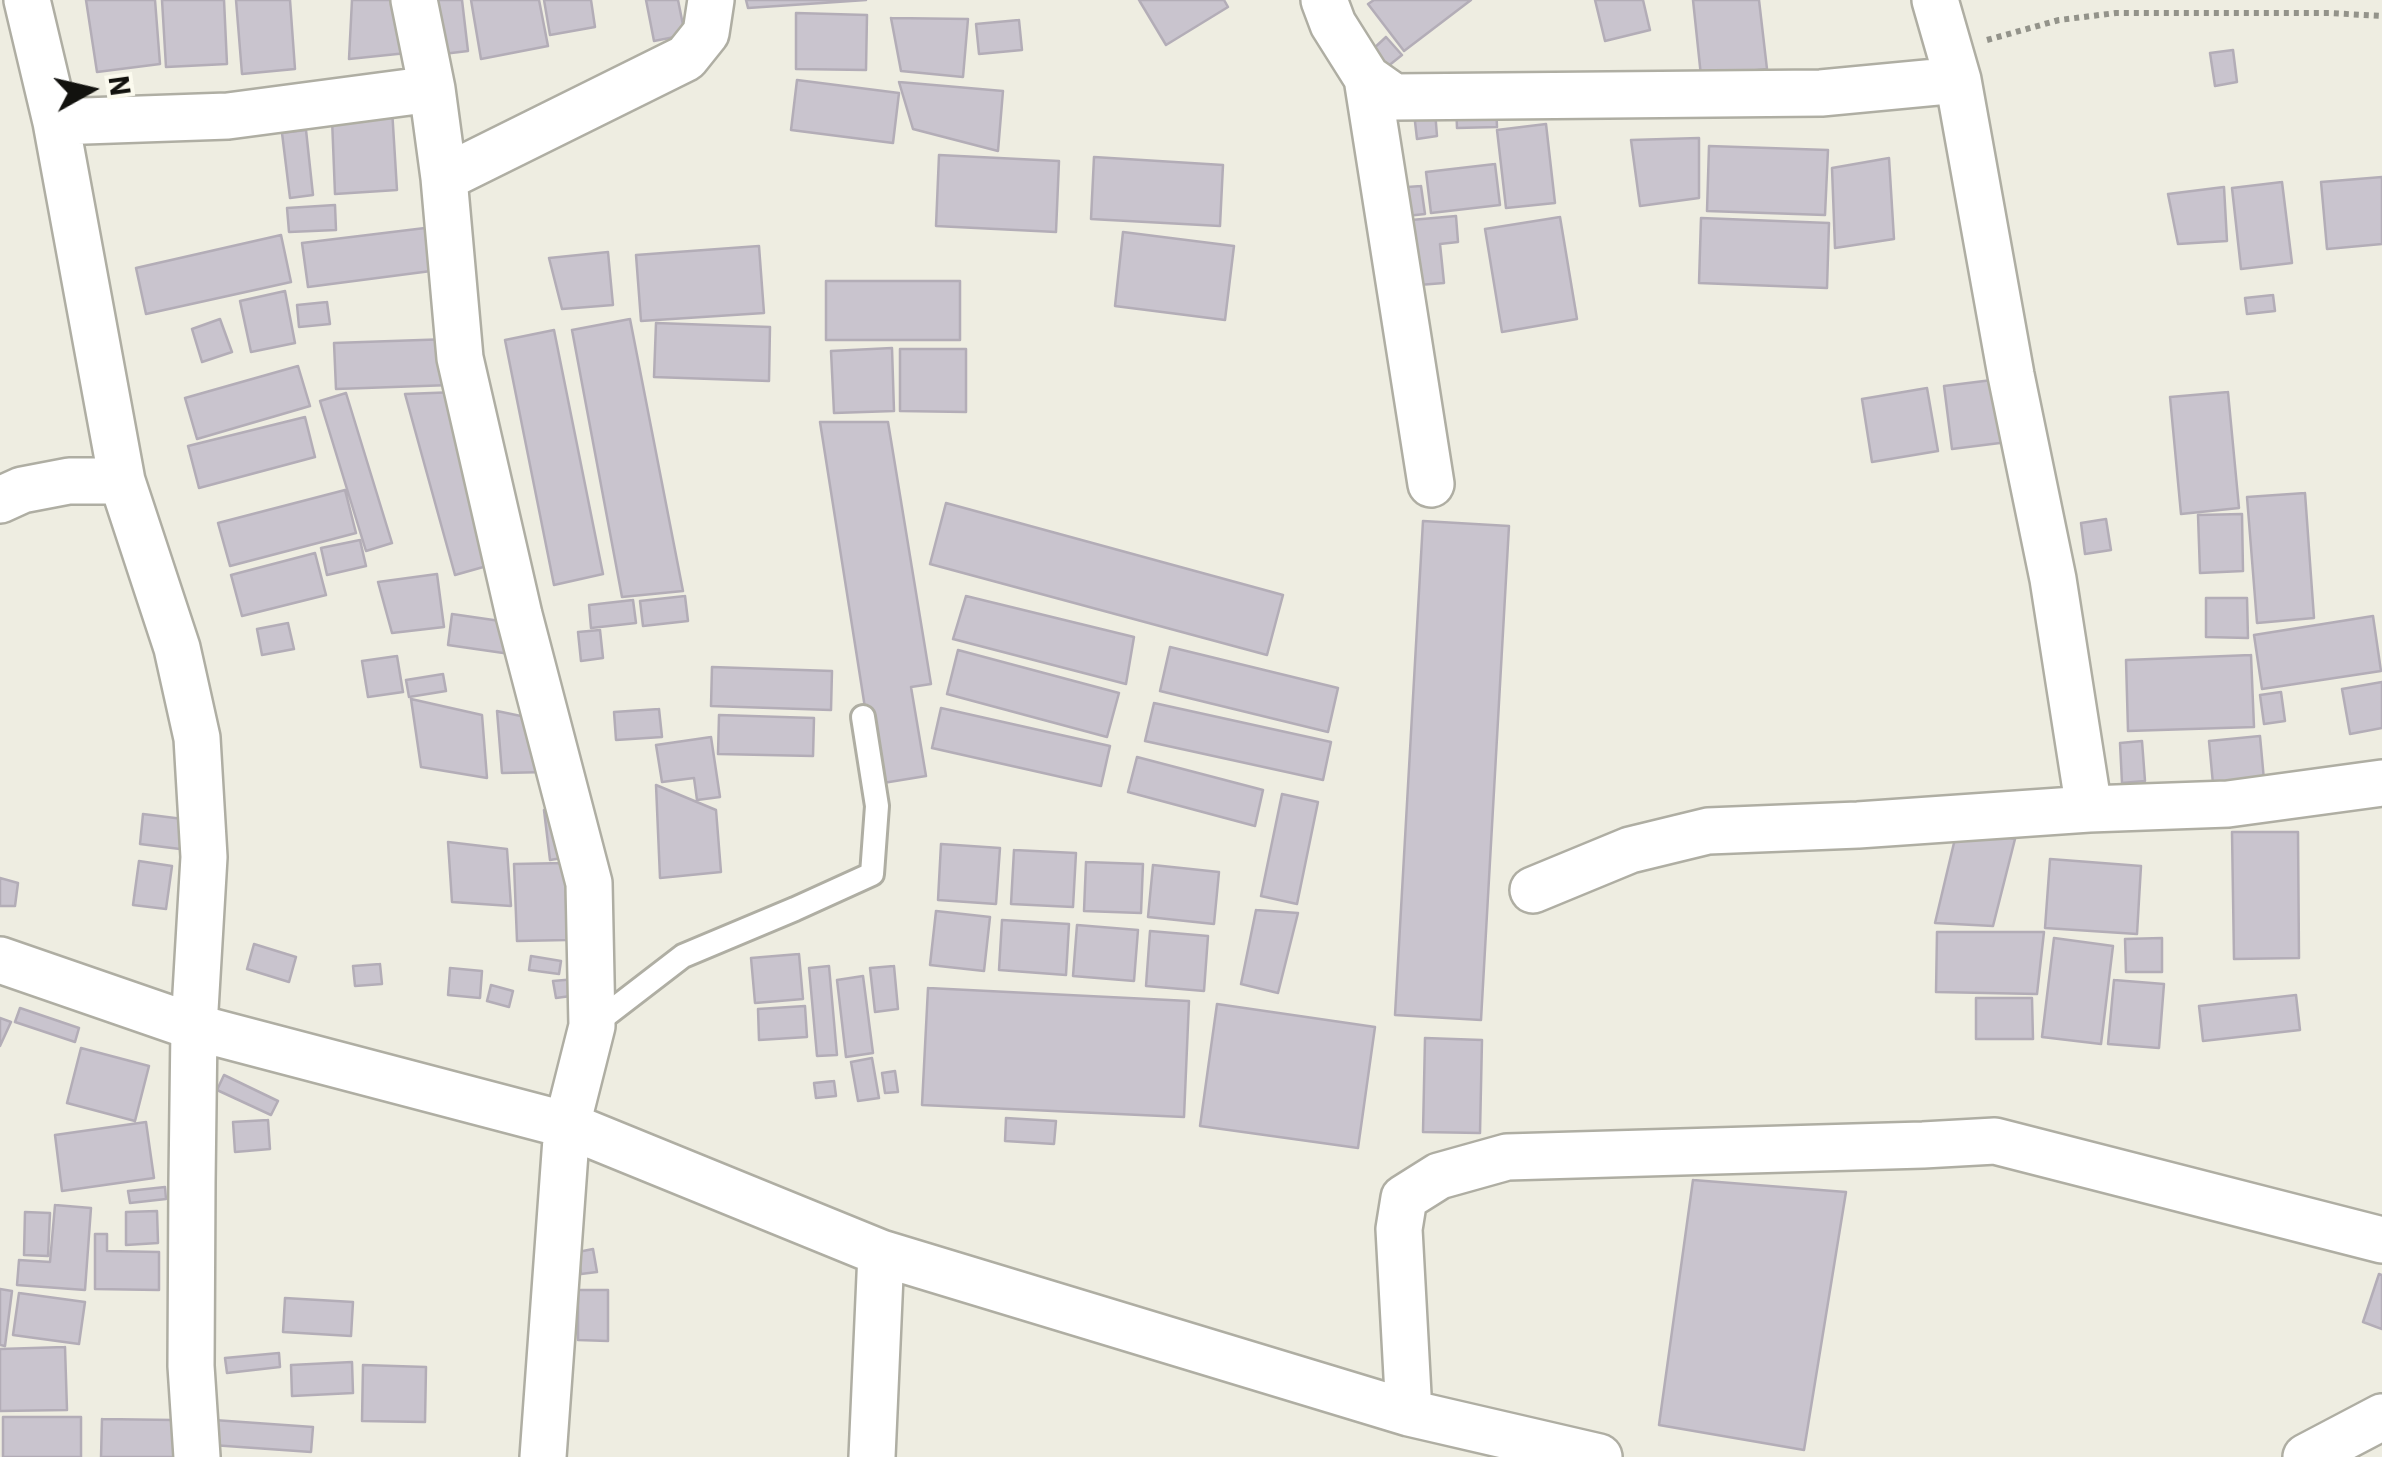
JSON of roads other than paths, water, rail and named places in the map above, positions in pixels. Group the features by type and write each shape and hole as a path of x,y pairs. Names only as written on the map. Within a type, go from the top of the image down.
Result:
{"street":[{"path":"27,0 56,122 122,480 178,648 197,738 204,856 194,1026 191,1366 197,1457"},
{"path":"414,0 444,178 460,358 519,615 589,883 592,1026 567,1125 542,1457"},
{"path":"444,178 686,58 706,33 711,0"},
{"path":"1324,0 1333,24 1367,78 1394,97 1821,93 1954,65"},
{"path":"1935,0 1954,65 2053,579 2090,809"},
{"path":"1367,78 1431,484"},
{"path":"56,122 228,116 432,89"},
{"path":"0,500 22,490 70,481 122,480"},
{"path":"1533,890 1630,850 1708,831 2228,804 2382,783"},
{"path":"0,960 194,1026 567,1125 881,1252 1408,1413 1599,1457"},
{"path":"1408,1413 1399,1229 1404,1198 1439,1176 1508,1157 1995,1141 2382,1240"},
{"path":"872,1457 881,1252"},
{"path":"2306,1457 2382,1416"}],"lane":[{"path":"592,1026 683,956 872,874 877,806 862,717"}]}
